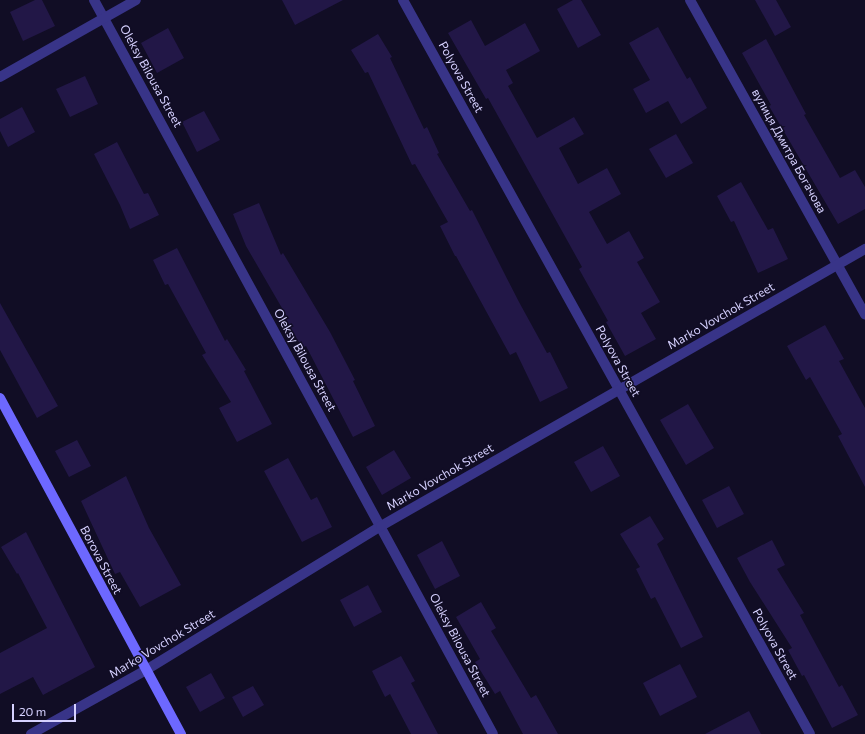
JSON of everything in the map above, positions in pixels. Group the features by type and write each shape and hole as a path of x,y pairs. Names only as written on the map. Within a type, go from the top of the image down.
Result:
{"street":[{"name":"Oleksy Bilousa Street","path":"94,0 493,734"},
{"path":"0,77 136,0"},
{"name":"Polyova Street","path":"403,0 810,734"},
{"name":"вулиця Дмитра Богачова","path":"690,0 865,315"},
{"name":"Marko Vovchok Street","path":"31,734 146,670 381,526 865,249"},
{"name":"Borova Street","path":"0,398 181,734"}],"building":[{"path":"35,0 42,0 55,26 23,41 10,12"},
{"path":"282,0 343,0 295,25"},
{"path":"573,0 581,0 601,35 578,48 557,9"},
{"path":"755,0 776,0 791,27 775,36"},
{"path":"471,20 485,46 525,23 540,51 506,70 513,83 508,86 537,138 574,117 584,134 559,148 578,184 607,168 621,194 589,212 607,244 629,231 644,258 637,262 660,302 641,313 656,339 625,356 606,322 608,321 579,269 582,267 488,98 486,99 448,33"},
{"path":"658,27 687,79 690,77 707,108 681,124 668,101 646,113 633,89 650,80 629,43"},
{"path":"168,28 184,58 157,73 141,43"},
{"path":"378,34 392,57 390,58 424,129 427,127 439,153 437,154 470,211 472,210 519,302 547,353 550,352 568,388 540,402 516,352 510,355 455,256 440,226 448,222 415,164 412,165 368,72 365,73 351,50"},
{"path":"766,39 806,114 804,115 840,178 855,170 865,187 865,209 838,224 769,106 771,105 742,53"},
{"path":"85,76 98,104 70,117 56,89"},
{"path":"22,107 35,132 8,147 0,131 0,119"},
{"path":"204,111 220,140 197,152 182,122"},
{"path":"676,134 693,163 666,178 649,149"},
{"path":"117,142 144,194 148,193 159,215 130,229 120,205 94,154"},
{"path":"741,182 768,230 773,228 788,259 758,273 734,221 731,222 717,196"},
{"path":"259,203 281,255 283,253 330,332 355,380 353,381 375,426 353,437 306,346 302,348 284,316 286,315 246,246 233,214"},
{"path":"177,248 225,341 227,339 246,370 244,371 272,424 237,442 219,408 231,402 202,355 206,353 168,284 165,285 153,260"},
{"path":"0,303 58,406 37,418 0,350"},
{"path":"825,325 844,359 839,361 865,408 865,487 838,436 842,434 810,377 806,380 787,346"},
{"path":"688,404 714,448 686,465 660,420"},
{"path":"77,440 91,466 69,477 55,451"},
{"path":"603,446 620,476 591,492 574,462"},
{"path":"394,450 411,478 382,495 366,467"},
{"path":"288,458 311,500 317,497 332,527 302,542 264,471"},
{"path":"126,476 149,528 181,585 140,607 120,572 115,574 81,501"},
{"path":"729,486 744,514 717,528 702,500"},
{"path":"650,516 664,539 657,544 703,637 681,648 655,597 651,599 636,569 640,567 620,534"},
{"path":"26,532 95,667 43,695 33,677 0,694 0,653 47,628 18,573 17,574 1,547"},
{"path":"772,540 785,565 777,569 804,613 800,615 839,687 842,685 858,715 832,728 804,675 802,676 788,650 792,648 750,582 737,558"},
{"path":"442,541 460,576 435,589 417,555"},
{"path":"368,585 382,612 354,627 340,600"},
{"path":"481,602 496,628 491,631 531,698 536,695 558,734 523,734 500,691 495,694 475,662 480,659 456,617"},
{"path":"401,656 415,681 411,683 438,734 411,734 390,694 385,697 372,671"},
{"path":"680,664 697,697 660,716 643,683"},
{"path":"211,673 225,698 200,712 186,687"},
{"path":"253,686 264,705 243,717 232,697"},
{"path":"749,711 761,734 705,734"}]}
